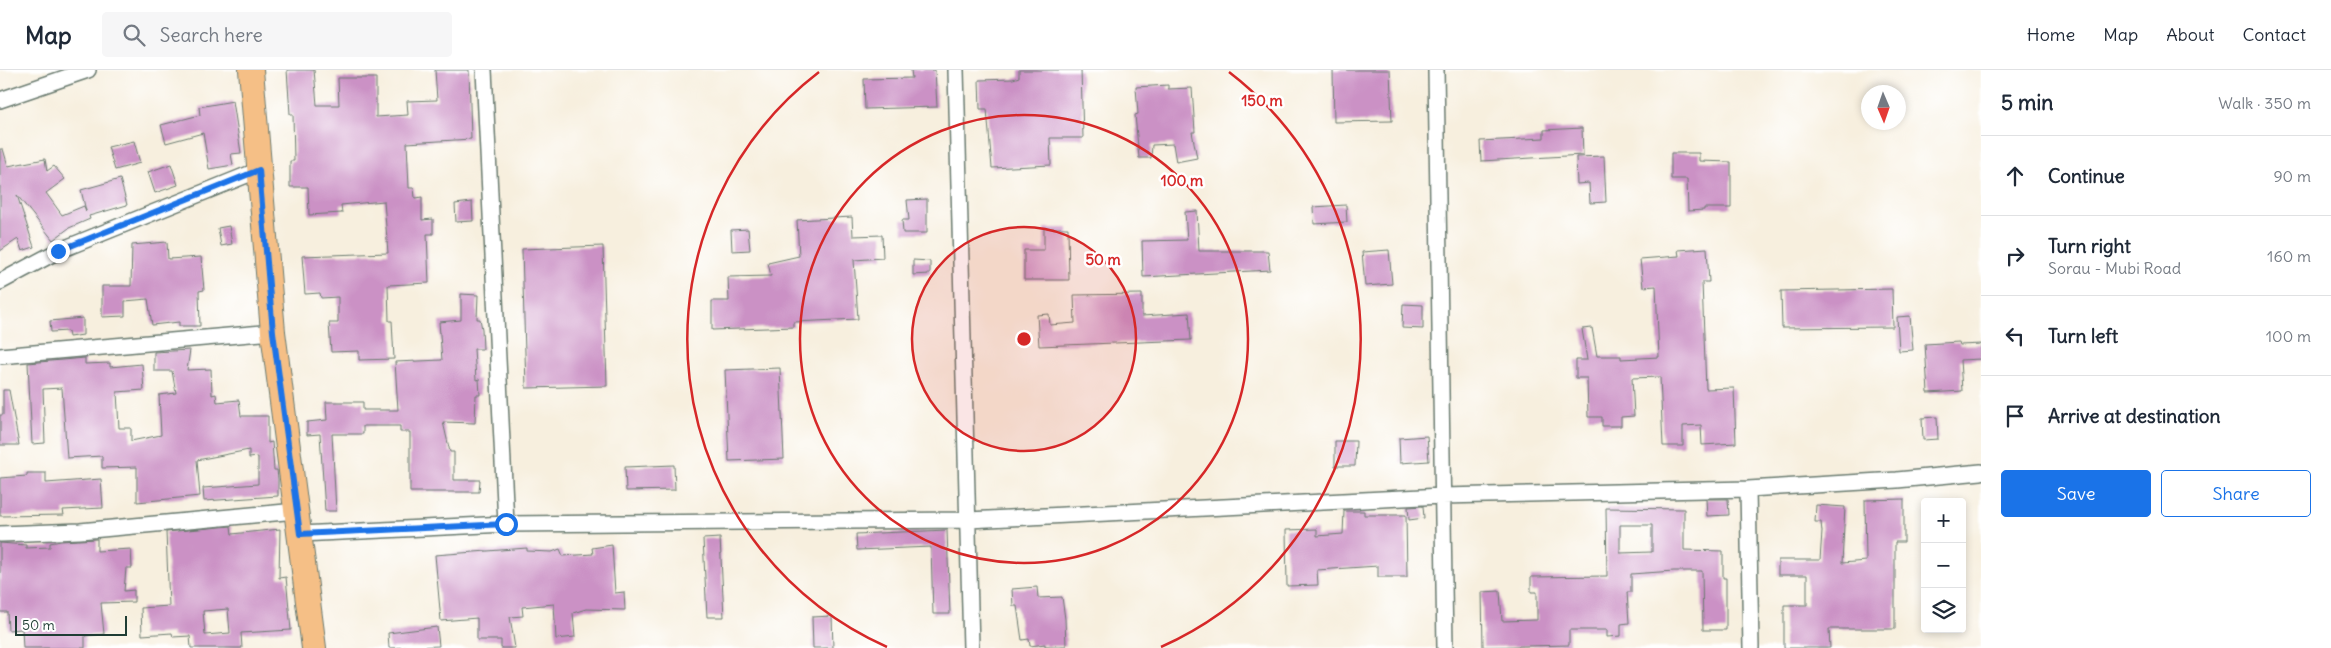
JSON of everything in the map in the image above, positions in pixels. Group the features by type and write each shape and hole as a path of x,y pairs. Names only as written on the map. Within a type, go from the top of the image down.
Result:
{"main road":[{"path":"251,70 273,332 314,648"}],"street":[{"path":"0,100 88,70"},
{"path":"484,70 506,524"},
{"path":"956,70 971,648"},
{"path":"1436,70 1445,648"},
{"path":"0,282 58,251 259,170"},
{"path":"0,356 273,332"},
{"path":"300,534 506,524 968,520 1442,496 1748,489 1897,480 1981,472"},
{"path":"1748,489 1751,648"},
{"path":"0,534 80,531 296,510"}],"building":[{"path":"287,70 314,70 317,105 339,105 338,78 376,78 376,117 408,115 407,101 437,100 435,70 469,70 471,139 407,143 409,188 414,188 415,198 422,197 422,220 433,219 433,234 427,234 429,283 388,285 389,321 392,321 394,359 359,360 359,351 331,352 329,323 338,323 338,297 321,298 320,293 305,294 302,256 388,253 384,201 341,205 342,213 309,215 308,187 290,187 290,161 294,161 293,114 290,114"},
{"path":"911,70 935,70 937,107 865,109 864,79 912,78"},
{"path":"1019,70 1081,70 1083,138 1050,138 1051,165 992,168 987,109 980,109 979,80 1013,79 1019,77"},
{"path":"1333,70 1390,70 1392,121 1334,122"},
{"path":"1168,85 1168,89 1192,88 1195,132 1192,132 1197,158 1176,162 1173,144 1152,145 1151,158 1139,158 1135,115 1138,114 1136,87"},
{"path":"233,101 241,153 231,154 233,165 209,169 203,133 166,143 161,125 200,115 199,107"},
{"path":"1582,128 1583,155 1481,161 1480,141 1544,138 1544,130"},
{"path":"134,141 140,163 115,170 108,147"},
{"path":"0,149 3,149 8,166 45,159 47,171 54,166 65,179 46,193 62,215 84,206 86,211 81,190 120,179 127,205 89,216 90,219 69,228 53,240 17,195 34,247 22,251 18,239 0,251"},
{"path":"1671,153 1699,153 1699,161 1731,162 1731,208 1704,208 1704,210 1688,211 1687,179 1671,179"},
{"path":"1604,156 1606,202 1590,203 1589,183 1577,184 1576,157"},
{"path":"171,164 178,185 155,193 148,172"},
{"path":"927,199 927,233 903,233 902,220 909,220 907,200"},
{"path":"472,202 473,221 456,222 455,204"},
{"path":"1346,205 1347,222 1314,224 1313,207"},
{"path":"1197,211 1199,251 1268,251 1270,270 1143,277 1142,241 1187,240 1185,212"},
{"path":"852,217 853,236 882,235 883,258 854,260 858,319 794,322 794,327 712,330 712,301 729,301 728,277 771,276 768,263 799,256 797,220"},
{"path":"229,226 232,244 221,246 218,228"},
{"path":"1044,228 1068,228 1069,280 1024,280 1024,250 1044,250"},
{"path":"748,229 750,250 732,251 731,230"},
{"path":"167,242 168,259 201,257 204,290 199,291 200,326 179,326 179,322 152,325 148,299 125,301 125,316 102,317 102,286 131,286 132,245"},
{"path":"603,246 607,386 526,388 522,249"},
{"path":"1707,248 1709,282 1702,282 1706,389 1734,388 1736,443 1702,445 1701,425 1683,426 1683,446 1663,446 1660,377 1632,378 1634,416 1621,417 1621,426 1602,426 1602,417 1588,417 1587,378 1576,378 1576,360 1587,360 1582,329 1592,328 1597,356 1621,356 1621,359 1659,357 1656,286 1643,287 1640,259 1679,256 1678,250"},
{"path":"1389,250 1392,284 1365,286 1362,252"},
{"path":"913,260 930,261 930,274 913,275"},
{"path":"1892,289 1893,327 1782,328 1781,291"},
{"path":"461,294 478,295 477,319 480,319 482,329 483,349 474,349 476,380 479,379 480,395 476,395 475,423 443,422 450,452 454,452 454,480 480,480 479,492 410,492 410,432 400,432 400,426 363,426 363,434 332,434 336,511 325,511 320,434 307,435 307,422 327,420 326,402 363,402 363,410 398,410 395,362 442,360 439,322 461,320"},
{"path":"1142,294 1142,316 1189,313 1191,340 1039,346 1037,315 1049,314 1050,325 1075,323 1074,295"},
{"path":"1403,304 1423,305 1423,329 1402,328"},
{"path":"1910,316 1913,350 1899,351 1897,317"},
{"path":"83,318 83,335 69,337 68,331 51,332 50,321"},
{"path":"1959,342 1960,345 1981,344 1981,359 1960,360 1962,391 1928,393 1925,344"},
{"path":"190,350 187,370 211,369 212,395 216,394 217,402 239,400 241,416 268,416 268,443 272,442 274,470 277,470 278,479 278,496 204,501 203,488 258,484 258,457 249,458 249,450 197,460 200,496 137,502 137,467 102,468 102,456 67,458 62,388 43,389 45,443 32,444 28,363 85,358 85,364 110,363 110,367 142,364 144,390 117,392 119,428 131,428 131,441 161,435 159,395 176,393 172,371 154,371 154,352"},
{"path":"780,368 784,459 729,461 725,370"},
{"path":"3,390 9,390 19,445 0,445 0,415 3,415"},
{"path":"1937,417 1938,439 1923,440 1922,418"},
{"path":"1427,436 1429,461 1400,463 1399,438"},
{"path":"1335,441 1356,441 1355,466 1335,466"},
{"path":"674,465 675,490 626,491 625,467"},
{"path":"27,473 46,473 46,483 101,479 103,508 63,510 64,515 0,516 0,478 27,476"},
{"path":"1706,499 1728,499 1729,515 1707,516"},
{"path":"1904,499 1904,542 1895,542 1895,629 1829,629 1830,648 1784,648 1784,605 1807,605 1807,575 1778,575 1778,560 1820,560 1822,532 1821,522 1815,522 1816,505 1845,507 1842,563 1866,561 1865,500"},
{"path":"1423,506 1424,518 1409,520 1408,507"},
{"path":"1606,508 1684,509 1684,550 1723,551 1723,578 1726,578 1726,630 1703,630 1702,571 1631,574 1631,592 1627,592 1629,623 1621,624 1621,636 1607,637 1607,630 1569,630 1569,645 1483,647 1482,592 1500,591 1502,621 1537,620 1537,592 1531,592 1531,577 1607,576","holes":["1620,525 1652,525 1652,552 1620,553"]},
{"path":"1344,511 1364,511 1364,515 1406,515 1407,577 1378,577 1378,566 1317,570 1318,585 1287,586 1286,530 1317,529 1317,536 1343,534"},
{"path":"231,526 232,534 280,529 279,578 286,577 291,630 241,633 242,648 191,648 190,636 173,637 172,633 142,635 141,608 169,606 166,532","holes":["228,609 230,633 205,635 203,611"]},
{"path":"947,530 950,614 933,614 931,547 857,550 856,534"},
{"path":"720,538 724,617 707,617 703,539"},
{"path":"97,539 97,551 131,549 132,568 126,568 124,591 134,590 134,602 101,603 104,634 85,636 85,648 23,648 22,629 8,630 7,612 0,612 0,543 26,545 26,548 50,547 50,543 61,541"},
{"path":"612,545 615,593 624,592 625,610 586,609 573,613 575,637 556,639 554,604 522,607 523,616 510,617 515,648 501,648 501,640 477,640 477,618 441,621 435,555 527,548 527,551 552,552 560,549 563,556 593,554 592,548"},
{"path":"1037,587 1038,598 1062,597 1066,646 1045,646 1045,644 1030,646 1029,639 1022,640 1017,606 1013,606 1012,589"},
{"path":"832,616 833,648 813,648 812,617"},
{"path":"437,627 439,646 389,648 388,633"}],"route":[{"path":"58,251 259,170 273,332 300,534 506,524"}]}
